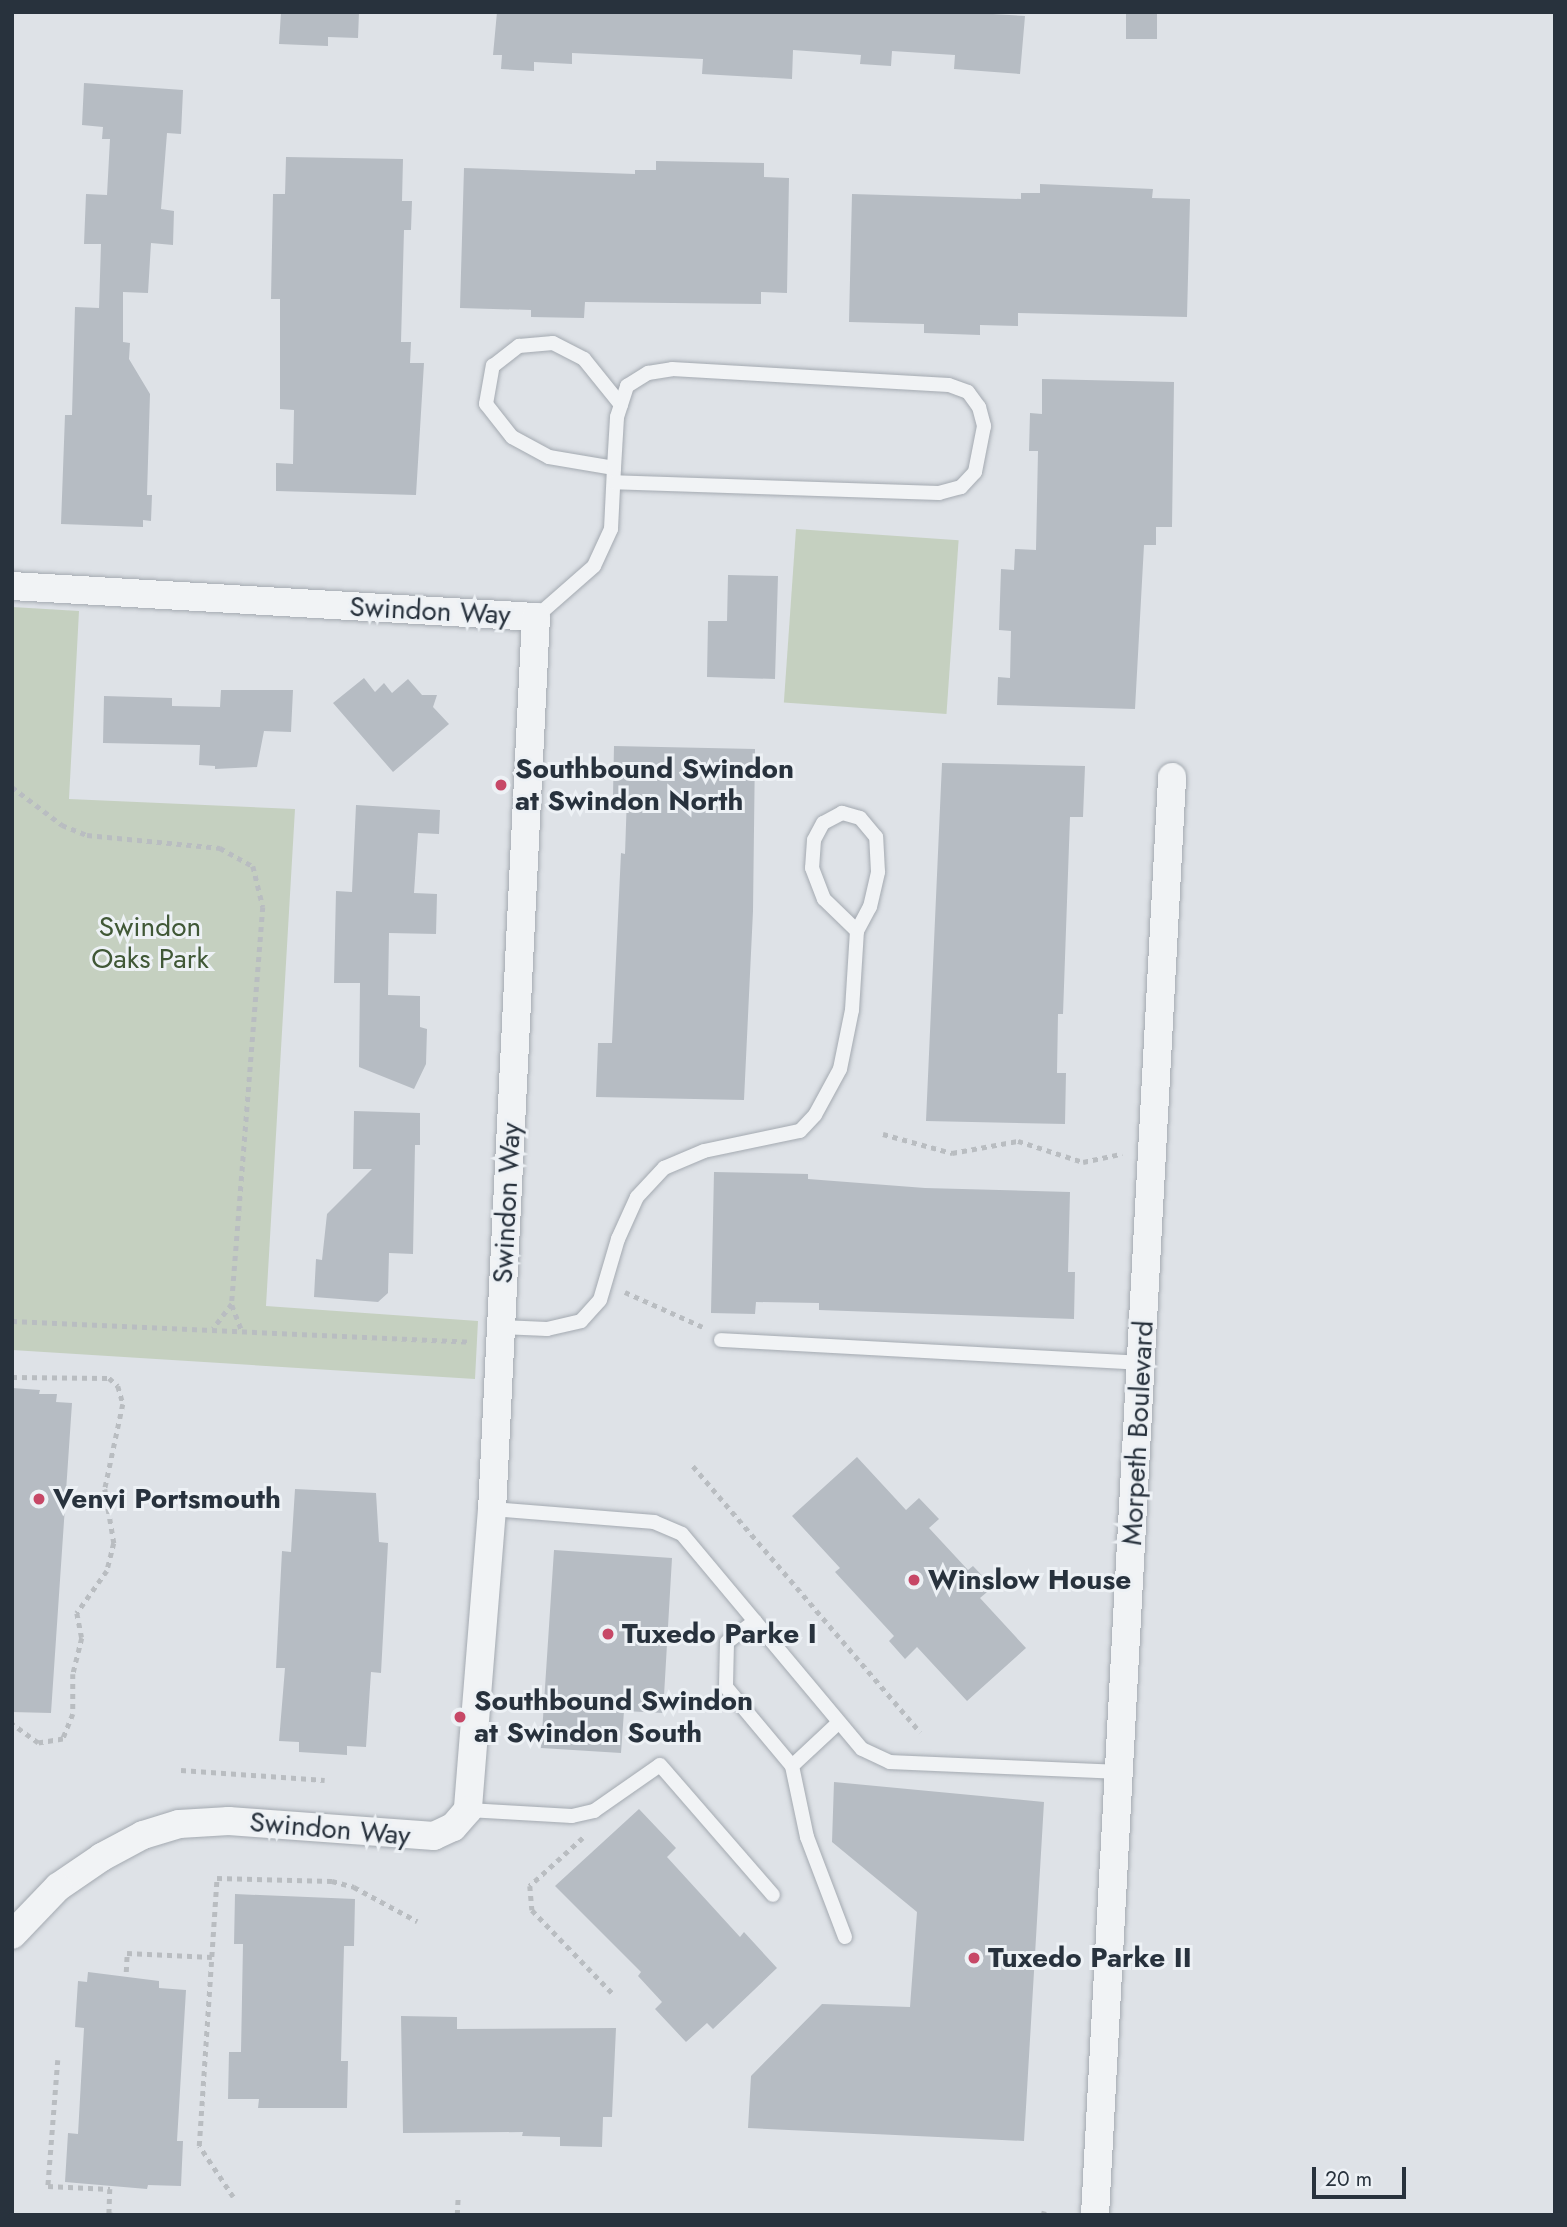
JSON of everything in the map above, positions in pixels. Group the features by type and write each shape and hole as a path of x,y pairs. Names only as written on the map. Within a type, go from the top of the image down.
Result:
{"street":[{"name":"Swindon Way","path":"12,586 536,617 492,1509 467,1810 453,1827 434,1836 229,1821 179,1824 143,1835 102,1857 58,1887 12,1936"},
{"name":"Morpeth Boulevard","path":"1095,2215 1172,777"}],"lane":[{"path":"536,617 594,566 611,529 614,475 621,405 626,386 648,373 672,369 949,385 968,392 979,407 984,426 981,456 975,472 961,487 939,493 614,475 549,457 512,437 486,404 493,366 519,346 553,343 584,359 621,405"},
{"path":"501,1335 581,1321 600,1300 637,1197 664,1168 704,1151 800,1131 815,1115 839,1069 852,1010 857,931 870,906 878,872 876,837 860,818 842,813 823,823 814,840 812,868 824,899 857,931"},
{"path":"721,1340 1142,1363"},
{"path":"492,1509 654,1522 682,1534 862,1749 890,1762 1119,1772"},
{"path":"755,1621 727,1642 726,1687 792,1766 807,1837 845,1937"},
{"path":"792,1766 839,1722"},
{"path":"467,1810 572,1816 594,1811 660,1765 773,1895"}],"path":[{"path":"12,787 62,825 87,835 220,848 253,866 263,907 232,1304 242,1331"},
{"path":"883,1134 952,1153 1018,1141 1083,1162 1153,1147"},
{"path":"605,1282 709,1330 721,1330 721,1340"},
{"path":"214,1329 232,1304"},
{"path":"12,1321 242,1331 501,1335"},
{"path":"12,1377 109,1378 118,1385 123,1404 105,1489 114,1544 107,1571 77,1613 82,1638 73,1674 73,1714 64,1740 37,1742 12,1724"},
{"path":"693,1466 920,1732"},
{"path":"181,1770 325,1780"},
{"path":"572,1816 583,1838 530,1886 531,1910 613,1994"},
{"path":"233,2197 199,2146 217,1878 332,1881 354,1887 417,1921"},
{"path":"126,1972 127,1953 212,1957"},
{"path":"58,2060 48,2186 110,2189 109,2214 113,2215"},
{"path":"457,2215 458,2196"}],"green space":[{"path":"796,529 959,540 946,714 784,703"},
{"name":"Swindon Oaks Park","path":"12,607 79,611 69,799 295,809 266,1306 478,1321 475,1379 12,1350"}],"building":[{"path":"281,12 359,12 358,38 328,37 328,46 279,44"},
{"path":"497,12 959,12 1025,16 1020,74 954,69 955,55 892,51 891,66 860,64 861,55 793,50 792,79 702,74 703,59 572,53 572,64 534,62 534,71 501,69 502,55 493,55"},
{"path":"1126,12 1157,12 1157,39 1126,39"},
{"path":"84,83 183,90 181,134 167,133 161,209 174,211 173,245 151,243 148,293 123,292 123,342 130,343 129,359 150,394 147,495 152,495 151,521 143,520 143,527 61,524 65,415 72,415 75,307 99,308 101,244 84,244 86,194 107,195 110,139 102,139 103,127 82,125"},
{"path":"286,157 403,159 402,201 412,201 411,230 404,230 401,342 411,342 410,363 424,363 416,495 276,491 276,463 293,464 294,410 280,409 280,299 271,299 273,194 285,194"},
{"path":"656,161 764,163 764,177 789,178 787,293 761,292 761,304 585,302 584,318 531,317 531,310 460,308 464,168 635,174 635,170 656,170"},
{"path":"1040,184 1153,189 1152,198 1190,199 1187,317 1018,313 1018,326 980,325 980,335 924,333 924,324 849,322 852,194 1021,199 1021,193 1040,193"},
{"path":"1042,379 1174,382 1172,527 1156,527 1156,545 1144,545 1135,709 997,705 998,677 1010,678 1011,631 999,630 1001,569 1014,570 1015,549 1036,550 1038,451 1029,451 1030,413 1042,414"},
{"path":"728,575 778,576 775,679 707,677 708,621 727,621"},
{"path":"364,678 375,692 384,683 392,693 408,679 422,695 437,695 433,707 449,724 393,772 333,703"},
{"path":"221,690 293,690 291,732 264,731 257,767 215,769 215,766 199,765 200,745 103,743 104,696 172,698 172,706 220,707"},
{"path":"614,746 755,749 753,911 744,1100 596,1097 598,1043 612,1043 621,853 625,854 627,795 613,795"},
{"path":"942,763 1085,766 1083,817 1070,817 1063,1014 1058,1014 1057,1073 1066,1073 1065,1124 926,1121"},
{"path":"356,805 440,810 439,834 418,833 414,893 437,894 436,934 389,933 388,995 420,996 420,1027 427,1029 426,1064 414,1089 359,1067 360,983 334,983 336,891 352,892"},
{"path":"354,1111 420,1113 420,1145 415,1145 413,1254 389,1253 388,1293 378,1302 314,1297 316,1259 322,1260 327,1214 372,1169 353,1169"},
{"path":"714,1172 808,1174 808,1179 925,1188 1070,1192 1068,1272 1075,1272 1074,1319 819,1310 819,1303 756,1302 755,1314 711,1313"},
{"name":"Venvi Portsmouth","path":"12,1388 40,1390 39,1394 57,1394 56,1402 72,1403 51,1713 12,1712"},
{"name":"Winslow House","path":"857,1457 906,1510 919,1498 939,1519 929,1528 968,1570 973,1566 993,1587 980,1598 1026,1648 967,1701 917,1647 905,1659 889,1641 894,1636 835,1572 840,1568 792,1516"},
{"path":"295,1489 376,1493 379,1542 388,1543 381,1673 371,1672 366,1747 347,1746 347,1755 299,1752 299,1742 279,1741 285,1668 276,1668 282,1551 291,1552"},
{"name":"Tuxedo Parke I","path":"554,1550 672,1558 663,1713 624,1711 621,1753 541,1748"},
{"name":"Tuxedo Parke II","path":"834,1782 1044,1802 1024,2141 748,2128 751,2076 822,2004 910,2007 917,1912 832,1842"},
{"path":"639,1809 676,1848 667,1857 740,1937 744,1932 777,1968 713,2029 707,2023 686,2042 655,2009 662,2002 638,1976 641,1972 555,1886"},
{"path":"235,1894 355,1899 354,1946 344,1946 341,2061 348,2061 347,2108 258,2108 259,2099 228,2099 229,2052 241,2052 243,1944 234,1944"},
{"path":"88,1972 159,1981 159,1988 186,1990 177,2141 183,2141 181,2186 148,2185 147,2189 65,2182 68,2133 78,2134 84,2028 75,2027 78,1981 87,1982"},
{"path":"401,2016 457,2017 457,2029 616,2028 612,2117 603,2117 602,2147 560,2146 560,2137 522,2136 523,2132 403,2133"}],"place":[{"name":"Southbound Swindon at Swindon North","path":"501,785"},
{"name":"Venvi Portsmouth","path":"39,1499"},
{"name":"Winslow House","path":"914,1580"},
{"name":"Tuxedo Parke I","path":"608,1634"},
{"name":"Southbound Swindon at Swindon South","path":"460,1717"},
{"name":"Tuxedo Parke II","path":"974,1958"}]}
